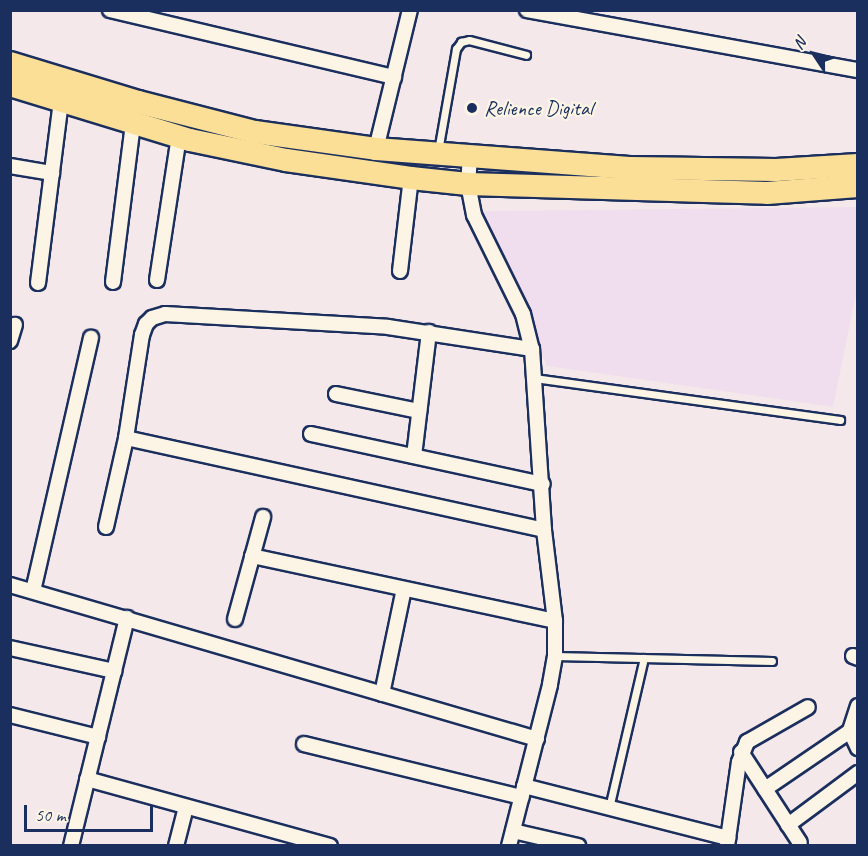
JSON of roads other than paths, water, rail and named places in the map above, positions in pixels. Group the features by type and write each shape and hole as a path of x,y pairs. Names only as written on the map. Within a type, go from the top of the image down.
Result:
{"main road":[{"path":"10,63 138,102 255,132 376,149 629,168 776,170 858,165"},
{"path":"10,85 179,137 286,160 411,178 468,184 766,193 858,186"}],"street":[{"path":"111,10 143,14 394,77"},
{"path":"376,149 410,10"},
{"path":"527,10 550,12 858,70"},
{"path":"38,283 61,101"},
{"path":"113,282 134,123"},
{"path":"157,280 179,137"},
{"path":"470,156 468,184 474,215 523,314 532,349 543,484 544,530 555,621 555,656 537,739 509,846"},
{"path":"10,166 52,173"},
{"path":"400,271 411,178"},
{"path":"106,527 126,438 142,335 146,324 152,318 165,314 388,327 532,349"},
{"path":"10,341 15,325"},
{"path":"414,456 429,332"},
{"path":"33,591 91,338"},
{"path":"336,394 419,411"},
{"path":"311,434 543,484"},
{"path":"126,438 544,530"},
{"path":"235,619 263,517"},
{"path":"252,556 555,621"},
{"path":"10,585 537,739"},
{"path":"382,694 404,589"},
{"path":"71,846 127,618"},
{"path":"10,648 114,671"},
{"path":"765,789 850,731 858,706"},
{"path":"304,744 523,792 609,808 728,842 741,752 747,742 757,734 808,707"},
{"path":"10,715 98,737"},
{"path":"850,731 858,748"},
{"path":"741,752 800,843"},
{"path":"788,825 858,773"},
{"path":"87,779 330,846"},
{"path":"176,846 186,807"},
{"path":"513,831 578,846"}],"lane":[{"path":"437,153 456,49 461,42 469,40 526,55"},
{"path":"534,378 840,420"},
{"path":"555,656 772,661"},
{"path":"609,808 644,658"}],"place":[{"name":"Relience Digital","path":"472,108"}]}
